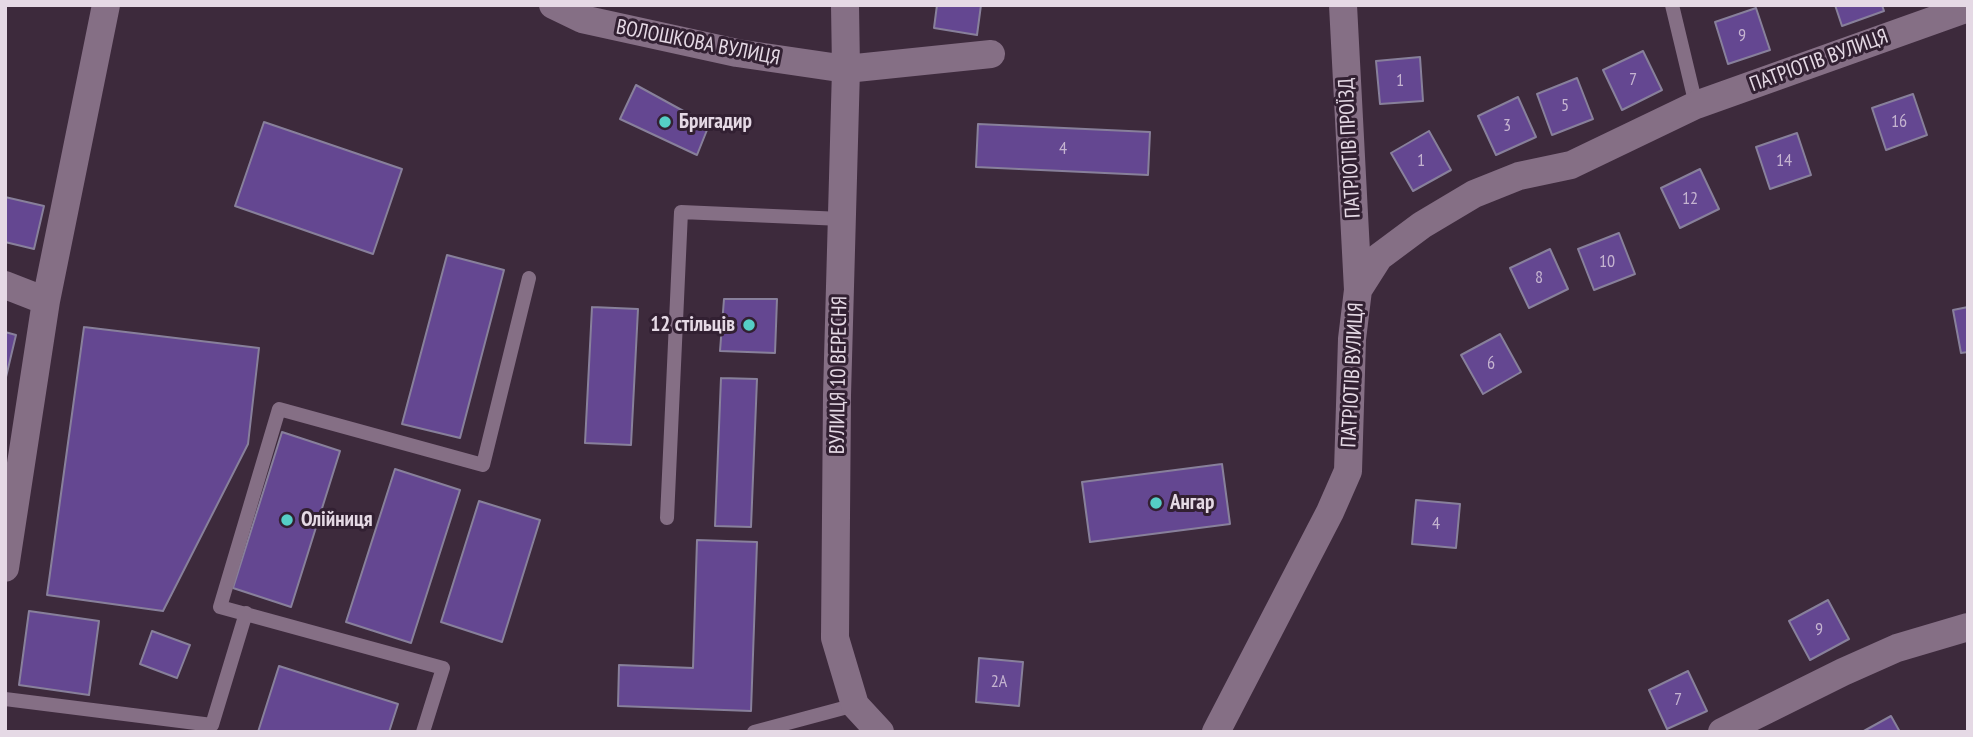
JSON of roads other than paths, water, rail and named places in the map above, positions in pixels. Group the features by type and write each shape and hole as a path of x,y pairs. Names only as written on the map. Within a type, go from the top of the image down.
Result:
{"street":[{"path":"5,568 46,301 106,5"},
{"name":"ВОЛОШКОВА ВУЛИЦЯ","path":"553,5 582,19 737,53 846,69 991,54"},
{"name":"ВУЛИЦЯ 10 ВЕРЕСНЯ","path":"845,5 835,638 855,705 880,732"},
{"name":"ПАТРІОТІВ ПРОЇЗД","path":"1343,5 1358,290"},
{"name":"ПАТРІОТІВ ВУЛИЦЯ","path":"1216,732 1330,512 1348,471 1352,339 1358,290 1379,257 1422,225 1474,194 1519,176 1571,164 1696,105 1968,8"},
{"path":"5,285 46,301"},
{"path":"1722,732 1897,648 1968,627"}],"lane":[{"path":"1672,5 1696,105"},
{"path":"667,518 681,212 842,219"},
{"path":"423,732 443,668 220,607 279,409 484,465 529,278"},
{"path":"5,699 212,725 246,613"},
{"path":"754,732 855,705"}],"place":[{"name":"Бригадир","path":"665,122"},
{"name":"12 стільців","path":"749,325"},
{"name":"Ангар","path":"1156,503"},
{"name":"Олійниця","path":"287,520"}]}
